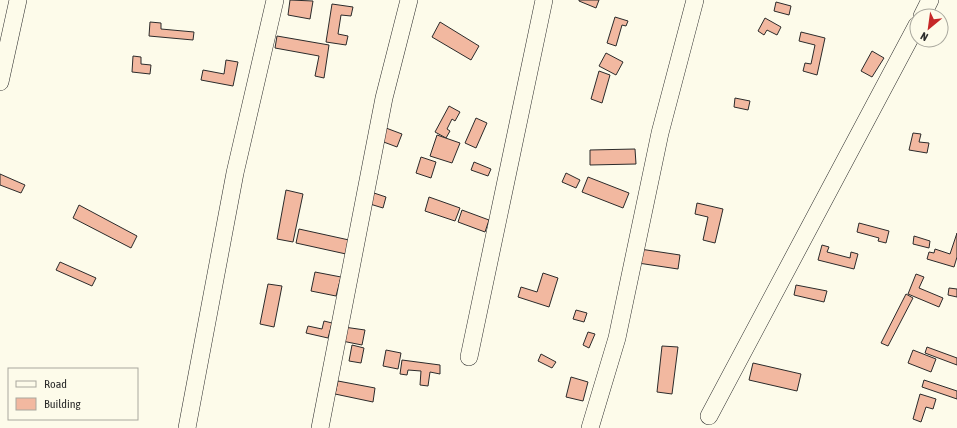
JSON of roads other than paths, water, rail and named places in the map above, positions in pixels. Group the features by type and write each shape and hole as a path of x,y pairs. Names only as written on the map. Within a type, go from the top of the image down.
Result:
{"street":[{"path":"0,82 18,0"},
{"path":"187,428 235,173 275,0"},
{"path":"320,428 384,98 409,0"},
{"path":"469,357 544,0"},
{"path":"590,428 617,338 660,134 695,0"},
{"path":"709,416 909,40"}]}
